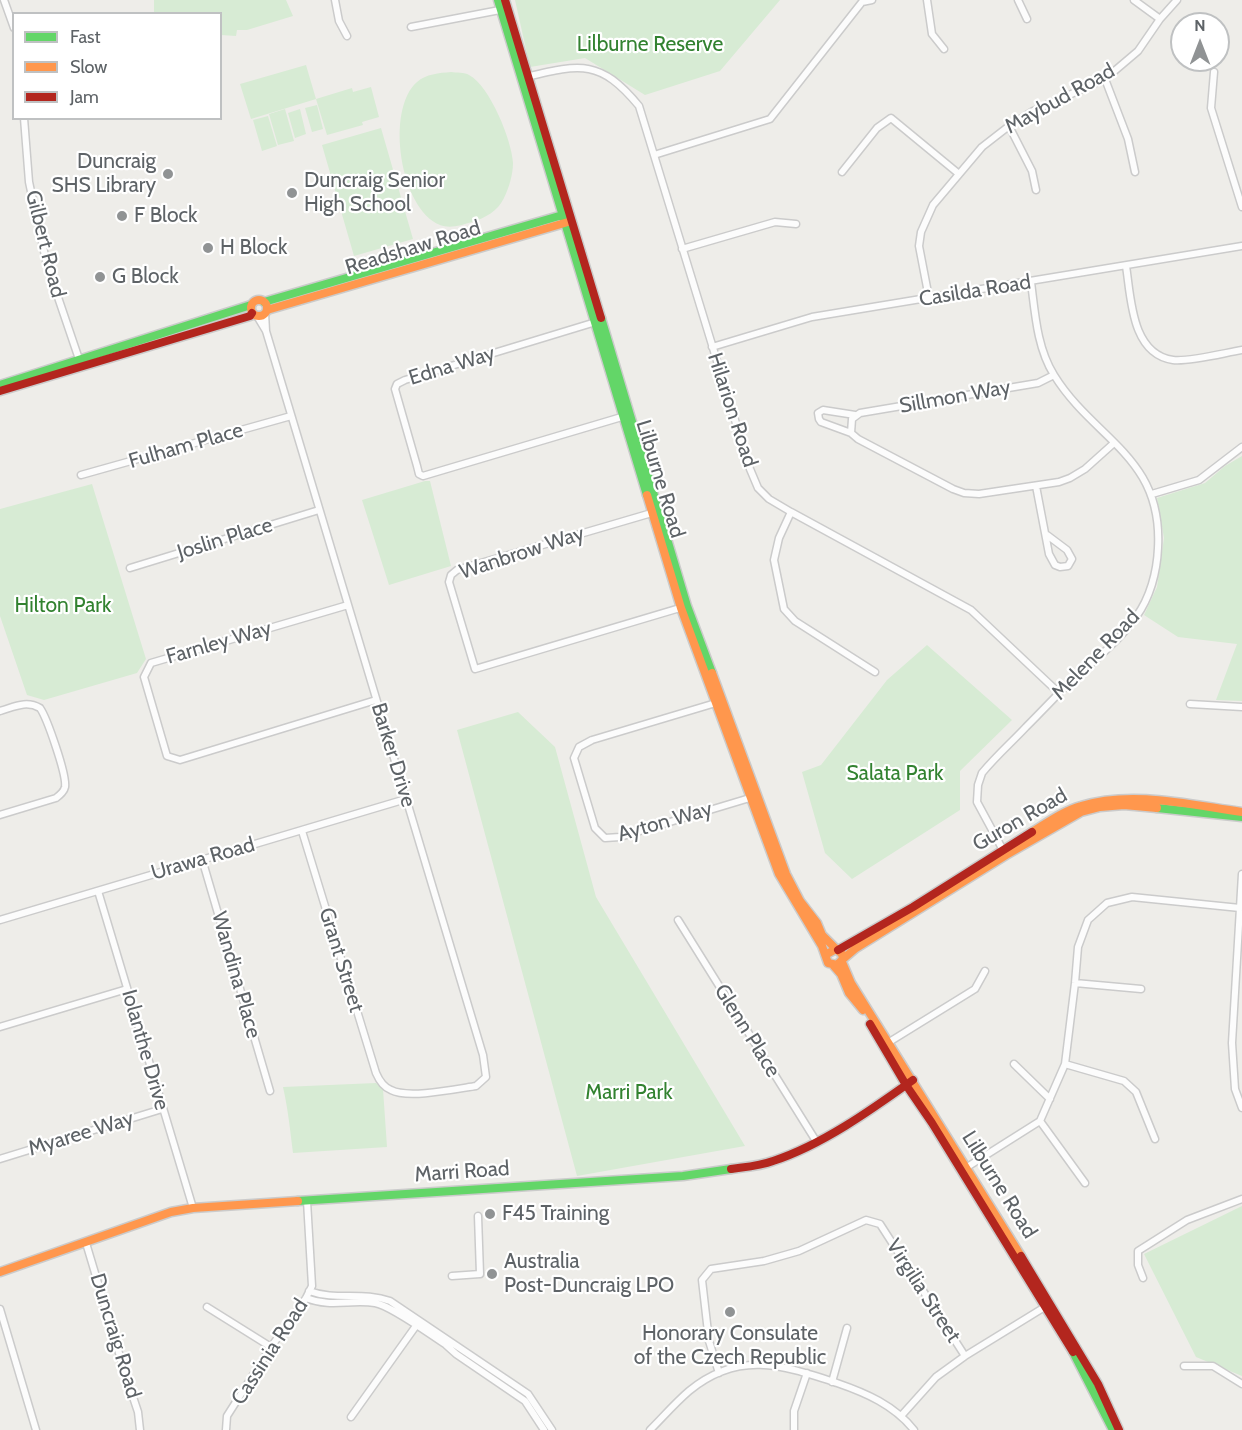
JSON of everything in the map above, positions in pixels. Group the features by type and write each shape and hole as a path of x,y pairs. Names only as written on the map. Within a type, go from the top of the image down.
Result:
{"street":[{"path":"4,0 12,22"},
{"path":"335,0 339,21 347,36"},
{"name":"Lilburne Road","path":"498,0 504,6 526,77 566,218 684,607 778,856 795,892 817,923 824,939 842,954 839,962"},
{"path":"654,155 770,119 861,1 872,0"},
{"path":"927,0 932,34 944,49"},
{"path":"1018,0 1027,19"},
{"path":"1134,0 1160,19"},
{"name":"Maybud Road","path":"929,298 919,246 921,232 933,205 982,147 1009,126 1033,111 1105,79 1138,51 1160,19 1177,0"},
{"path":"411,27 504,6"},
{"name":"Hilarion Road","path":"526,77 558,69 581,67 597,71 622,86 639,106 750,469 758,488 769,499 791,512 971,610 1059,693"},
{"path":"1215,72 1211,108 1242,207"},
{"path":"1105,79 1128,139 1135,172"},
{"path":"842,172 877,128 891,118 959,174"},
{"name":"Gilbert Road","path":"24,120 29,182 47,265 80,362"},
{"path":"1009,126 1032,171 1036,190"},
{"name":"Readshaw Road","path":"0,385 250,316 259,310 566,218"},
{"path":"682,249 775,222 796,224"},
{"name":"Casilda Road","path":"712,347 812,317 1242,246"},
{"path":"1126,266 1136,327 1145,342 1157,354 1174,360 1242,350"},
{"name":"Melene Road","path":"1004,853 977,802 980,778 990,764 1059,693 1111,646 1142,609 1153,581 1158,550 1152,494 1138,469 1066,392 1054,375 1039,336 1031,282"},
{"name":"Barker Drive","path":"259,310 487,1073 484,1080 476,1086 408,1094 392,1091 386,1087"},
{"name":"Edna Way","path":"597,321 396,384 395,389 419,474 423,476 434,474 626,416"},
{"name":"Readshaw Road","path":"0,391 80,362"},
{"name":"Sillmon Way","path":"1054,375 1038,383 855,415 823,410 818,413 819,419 821,422 852,433 858,439 964,493 979,494 1059,482 1078,474 1114,443"},
{"path":"852,433 851,423 855,415"},
{"name":"Fulham Place","path":"81,476 291,416"},
{"path":"1152,494 1199,480 1242,447"},
{"path":"1036,486 1051,560 1060,567 1068,566 1072,560 1067,550 1047,535"},
{"name":"Joslin Place","path":"130,568 320,510"},
{"name":"Wanbrow Way","path":"654,512 457,570 451,575 449,582 475,669 684,607"},
{"path":"791,512 779,538 774,560 784,609 795,621 875,672"},
{"name":"Farnley Way","path":"348,605 151,663 144,677 167,756 180,760 376,700"},
{"name":"Ayton Way","path":"719,702 592,740 579,747 574,758 592,821 605,838 620,837 754,796"},
{"path":"0,711 23,704 33,704 40,708 55,744 65,784 62,792 56,798 0,815"},
{"path":"1190,704 1242,707"},
{"name":"Lilburne Road","path":"754,796 784,883 827,954 827,960 839,962 886,1044 1094,1377 1119,1430"},
{"name":"Urawa Road","path":"0,920 406,799"},
{"name":"Guron Road","path":"839,962 856,948 941,897 1069,810 1102,800 1146,801 1242,812"},
{"name":"Guron Road","path":"827,954 1073,815 1100,807 1124,805 1242,817"},
{"name":"Grant Street","path":"302,831 376,1073 386,1087"},
{"name":"Wandina Place","path":"202,859 270,1091"},
{"path":"1242,874 1239,959 1232,1043 1235,1089 1242,1108"},
{"name":"Iolanthe Drive","path":"98,891 192,1208"},
{"path":"964,1169 1040,1121 1065,1064 1076,983 1078,947 1088,920 1107,903 1132,897 1240,908"},
{"name":"Glenn Place","path":"678,920 816,1141"},
{"path":"886,1044 975,989 985,971"},
{"path":"1076,983 1141,989"},
{"path":"0,1027 127,989"},
{"path":"1014,1064 1050,1099"},
{"path":"1065,1064 1124,1081 1136,1092 1155,1139"},
{"name":"Marri Road","path":"0,1272 171,1212 192,1208 683,1176 771,1162 803,1149 910,1083"},
{"name":"Myaree Way","path":"0,1159 162,1109"},
{"path":"1040,1121 1084,1183"},
{"path":"1143,1278 1138,1265 1138,1251 1187,1220 1242,1199"},
{"name":"Cassinia Road","path":"226,1430 227,1416 309,1291 312,1279 307,1201"},
{"path":"452,1276 480,1274 477,1216"},
{"name":"Virgilia Street","path":"719,1372 709,1341 702,1280 711,1269 764,1261 799,1251 866,1220 880,1224 965,1356"},
{"name":"Duncraig Road","path":"86,1243 138,1412 140,1430"},
{"path":"309,1291 328,1297 377,1296 390,1301 525,1401 544,1430"},
{"path":"306,1298 333,1304 374,1303 438,1333 528,1394 552,1430"},
{"path":"901,1416 936,1377 965,1356 1048,1305"},
{"name":"Lilburne Road","path":"1048,1305 1087,1375 1113,1430"},
{"path":"207,1307 271,1347"},
{"path":"0,1309 21,1373 36,1430"},
{"path":"351,1417 417,1323"},
{"path":"832,1382 847,1328"},
{"path":"438,1333 438,1337 448,1346"},
{"path":"651,1430 689,1391 719,1372 737,1367 770,1364 807,1373 868,1395 901,1416 914,1430"},
{"path":"1184,1366 1213,1366 1242,1384"},
{"path":"794,1430 794,1412 807,1373"}],"green space":[{"path":"154,0 286,0 293,16 247,30 237,30 236,36 222,35 222,12 154,12"},
{"name":"Lilburne Reserve","path":"515,0 780,0 720,71 645,95 585,58 530,67"},
{"path":"306,65 316,99 251,119 240,84"},
{"path":"437,73 467,74 485,90 504,128 513,163 508,190 495,210 477,220 448,227 440,225 426,215 415,200 401,158 400,135 401,114 407,96 417,82"},
{"path":"371,87 379,117 362,122 363,125 327,135 316,99 352,88 353,92"},
{"path":"317,105 323,129 312,132 305,108"},
{"path":"285,109 294,141 278,145 269,114"},
{"path":"300,109 306,134 295,138 288,113"},
{"path":"268,116 277,146 262,151 253,120"},
{"path":"381,128 413,239 354,256 322,145"},
{"path":"1242,456 1242,701 1216,700 1237,644 1178,637 1144,615 1157,587 1164,538 1157,498 1205,483 1225,466"},
{"path":"430,481 451,566 389,585 362,500"},
{"name":"Hilton Park","path":"92,484 146,659 137,673 44,700 27,695 0,616 0,509"},
{"name":"Salata Park","path":"927,645 1012,720 960,771 960,810 852,879 825,853 802,772 821,765 887,680"},
{"name":"Marri Park","path":"518,712 555,747 596,897 745,1146 577,1176 457,730"},
{"path":"376,1083 383,1089 387,1147 293,1153 283,1087"},
{"path":"1242,1206 1242,1376 1196,1357 1144,1254"}],"traffic: fast":[{"path":"498,0 647,495"},
{"path":"264,302 566,214"},
{"path":"0,385 251,305"},
{"path":"601,318 687,606 712,673"},
{"path":"1157,808 1242,817"},
{"path":"298,1201 683,1176 731,1169"},
{"path":"1073,1352 1113,1430"}],"traffic: slow":[{"path":"267,310 568,222"},
{"path":"256,300 262,300 267,308 265,314 256,316 251,311 251,305 256,300"},
{"path":"647,495 681,608 779,874 822,946 828,963 837,965 843,959 842,954 836,949 827,954"},
{"path":"712,673 786,874 822,935 836,949"},
{"path":"1032,832 1074,808 1100,801 1120,799 1162,800 1242,812"},
{"path":"843,959 856,948 1006,855 1081,812 1100,807 1124,805 1157,808"},
{"path":"842,962 851,983 1021,1256"},
{"path":"834,966 841,974 849,993 863,1010"},
{"path":"0,1272 171,1212 193,1208 298,1201"}],"traffic: jam":[{"path":"505,0 601,318"},
{"path":"0,391 250,316 252,313"},
{"path":"838,950 913,907 1032,832"},
{"path":"870,1024 1073,1352"},
{"path":"731,1169 768,1163 810,1146 863,1115 913,1080"},
{"path":"1021,1256 1098,1384 1119,1430"}],"place":[{"name":"Duncraig SHS Library","path":"168,174"},
{"name":"Duncraig Senior High School","path":"292,193"},
{"name":"F Block","path":"122,216"},
{"name":"H Block","path":"208,248"},
{"name":"G Block","path":"100,277"},
{"name":"F45 Training","path":"490,1214"},
{"name":"Australia Post-Duncraig LPO","path":"492,1274"},
{"name":"Honorary Consulate of the Czech Republic","path":"730,1312"}]}
